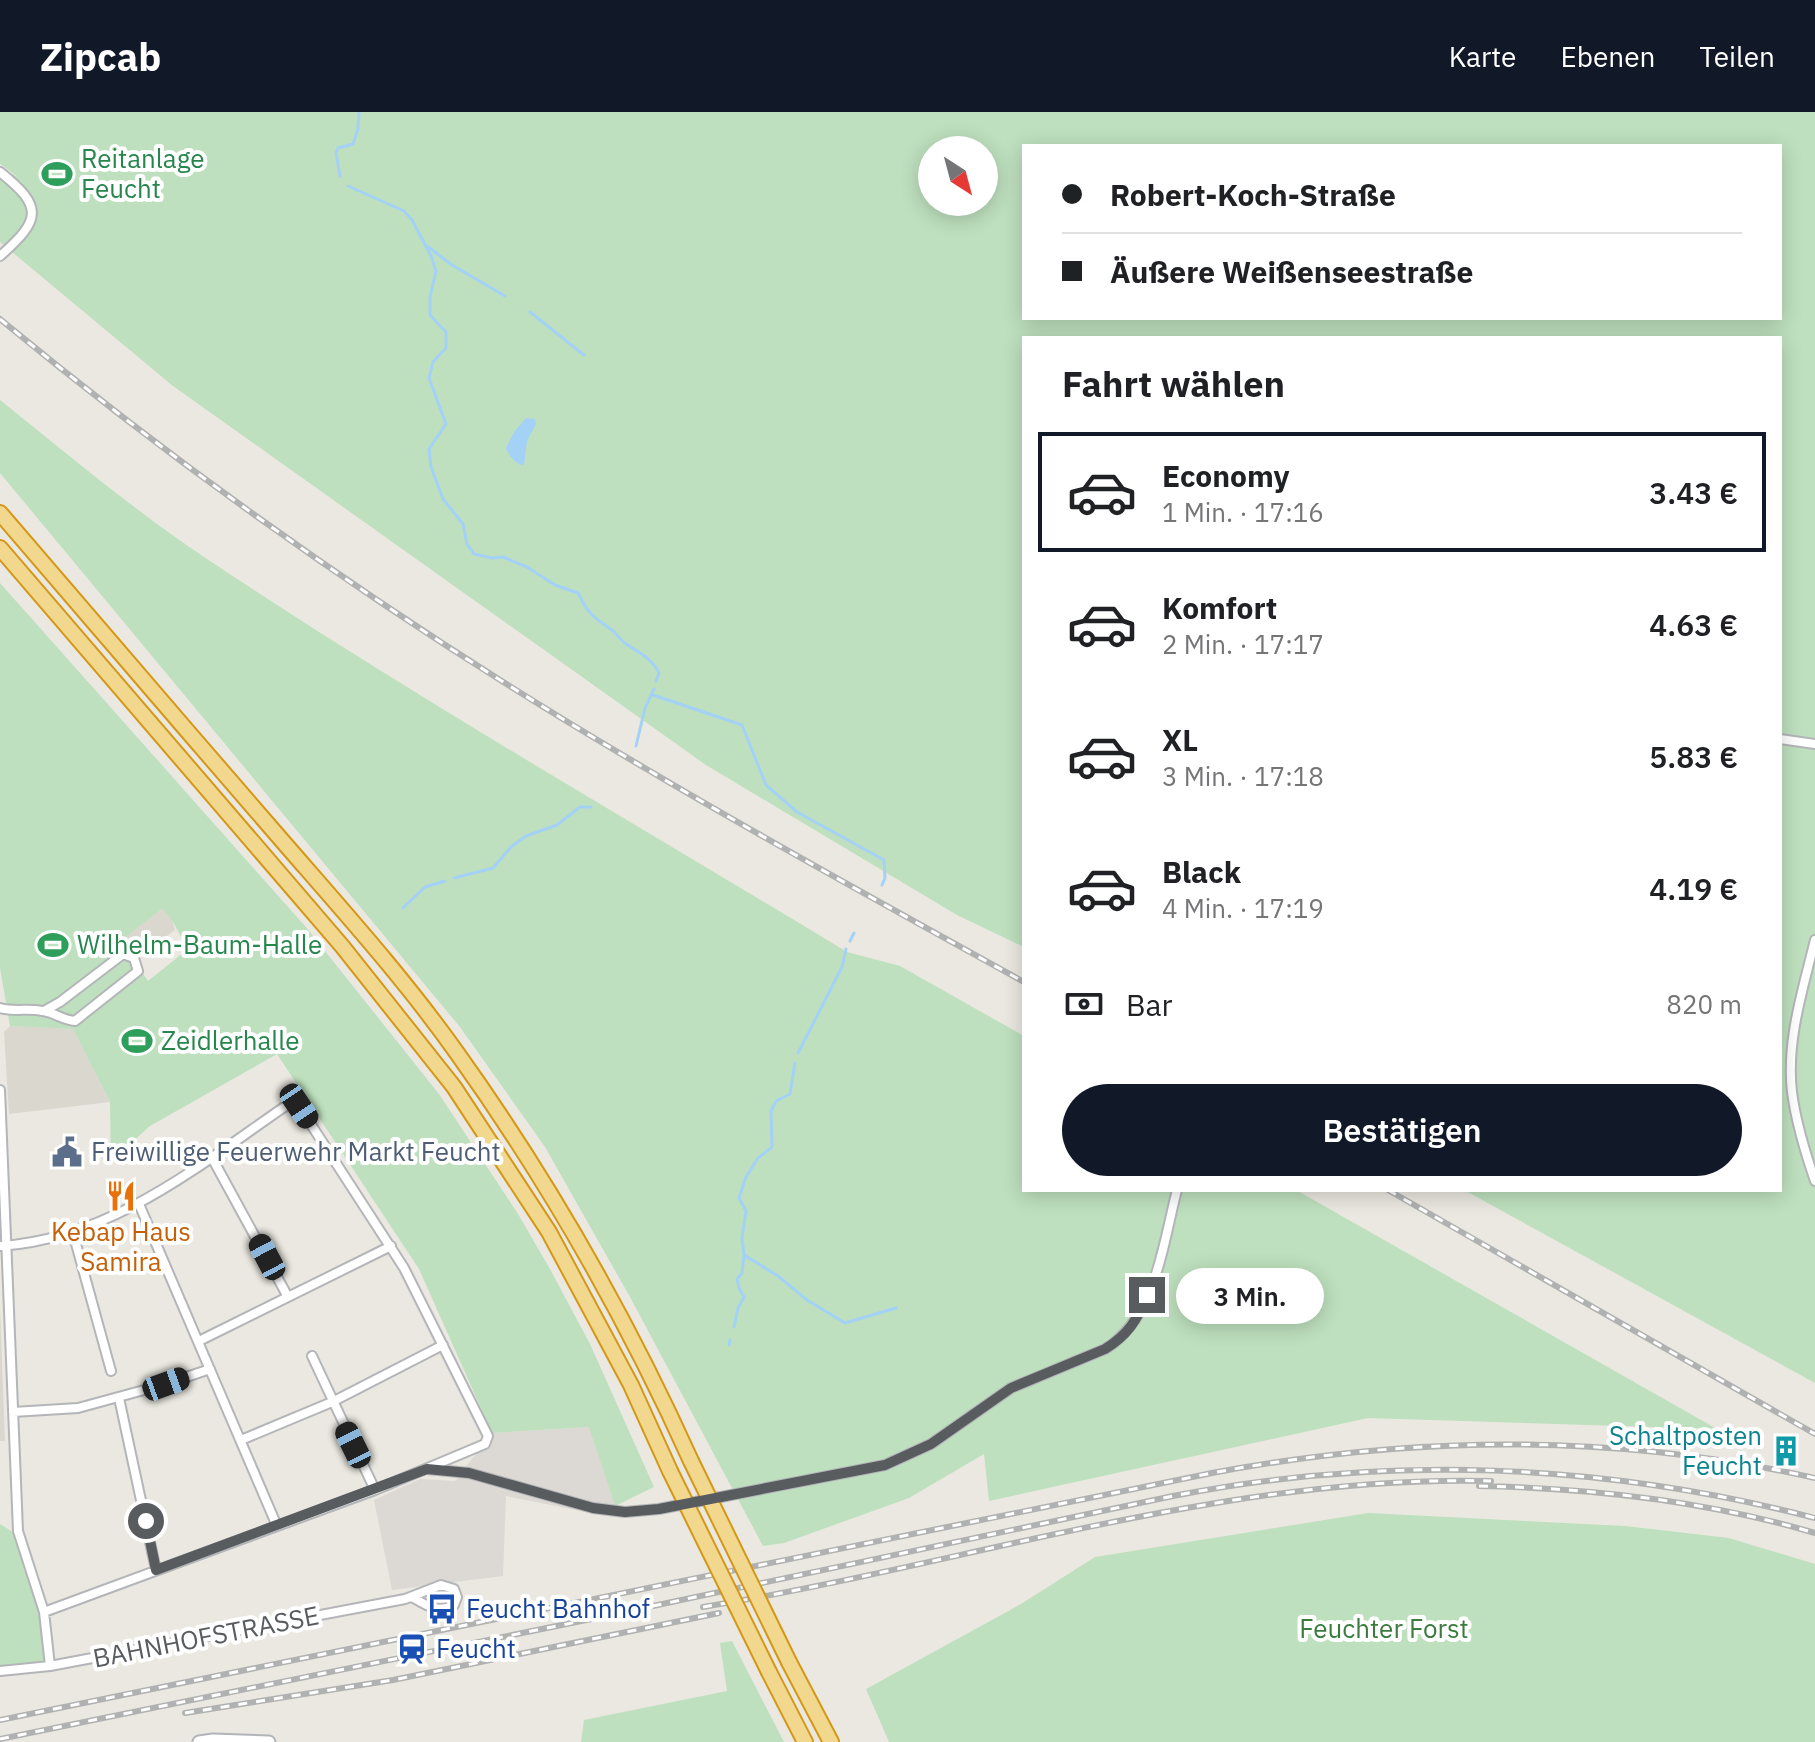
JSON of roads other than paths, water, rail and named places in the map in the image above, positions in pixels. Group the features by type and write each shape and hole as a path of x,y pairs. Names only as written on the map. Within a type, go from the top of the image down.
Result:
{"highway":[{"path":"0,513 358,929 456,1052 537,1170 599,1275 650,1371 789,1662 831,1742"},
{"path":"0,548 342,946 454,1087 556,1244 631,1385 670,1471 805,1742"}],"main road":[{"path":"199,1742 269,1742"}],"street":[{"path":"0,172 25,195 33,212 32,222 26,231 0,256"},
{"path":"1782,739 1815,744"},
{"path":"1815,940 1792,1048 1791,1089 1798,1131 1815,1181"},
{"path":"0,1008 44,1011 75,1021 138,971 134,958 123,954 44,1011"},
{"path":"0,1090 3,1246 18,1531 44,1612 50,1666"},
{"path":"3,1246 73,1233 139,1204 293,1101 391,1246 488,1436 485,1444 375,1490 44,1612"},
{"path":"211,1156 288,1297"},
{"path":"427,1469 469,1473 593,1508 625,1512 659,1509 885,1465 931,1444 1011,1388 1119,1341 1137,1319 1156,1271 1176,1192"},
{"path":"139,1204 277,1526"},
{"path":"73,1233 111,1371"},
{"path":"199,1341 391,1246"},
{"path":"241,1440 332,1402 443,1345"},
{"path":"312,1356 375,1490"},
{"path":"13,1412 78,1408 210,1369"},
{"path":"119,1398 156,1570"},
{"name":"BAHNHOFSTRASSE","path":"0,1671 50,1666 412,1597 441,1585 454,1589 457,1597 450,1608 437,1609 412,1597"}],"water":[{"path":"526,418 535,419 536,424 527,441 524,465 513,459 506,448"}],"waterway":[{"path":"340,176 336,153 338,148 353,144 359,112"},
{"path":"348,186 404,211 412,220 436,271 430,297 430,315 446,332 446,348 433,362 429,378 446,424 429,449 431,467 443,499 463,524 467,544 474,554 503,557 527,567 555,585 578,593 600,622 653,663 659,673 656,681"},
{"path":"427,246 452,265 505,296"},
{"path":"530,312 584,355"},
{"path":"636,746 645,708 654,689"},
{"path":"653,695 742,725 766,785 797,812 884,860 885,878 882,885"},
{"path":"454,878 493,868 511,847 526,836 557,825 580,807 591,807"},
{"path":"403,908 425,887 445,881"},
{"path":"850,941 854,933"},
{"path":"798,1053 842,967 846,949"},
{"path":"734,1327 744,1297 737,1279 742,1273 746,1211 739,1198 746,1177 758,1158 772,1147 771,1111 776,1101 790,1094 795,1063"},
{"path":"744,1255 845,1323 896,1308"},
{"path":"729,1345 730,1340"}],"railway":[{"path":"0,319 198,474 334,571 474,664 723,813 1022,981"},
{"path":"1392,1192 1815,1434"},
{"path":"0,1720 1288,1460 1363,1451 1514,1444 1665,1453 1740,1463 1815,1478"},
{"path":"0,1739 601,1617 1173,1496 1253,1483 1334,1474 1414,1470 1495,1471 1656,1485 1815,1518"},
{"path":"703,1607 1194,1507 1293,1492 1392,1483 1491,1481"},
{"path":"1479,1486 1648,1498 1733,1512 1815,1533"},
{"path":"185,1713 393,1680 719,1613"}],"place":[{"name":"Reitanlage Feucht","path":"57,174"},
{"name":"Wilhelm-Baum-Halle","path":"53,945"},
{"name":"Zeidlerhalle","path":"137,1041"},
{"name":"Freiwillige Feuerwehr Markt Feucht","path":"67,1152"},
{"name":"Kebap Haus Samira","path":"121,1196"},
{"name":"Schaltposten Feucht","path":"1786,1451"},
{"name":"Feucht Bahnhof","path":"442,1609"},
{"name":"Feucht","path":"412,1649"}],"park label":[{"name":"Feuchter Forst","path":"1384,1629"}]}
